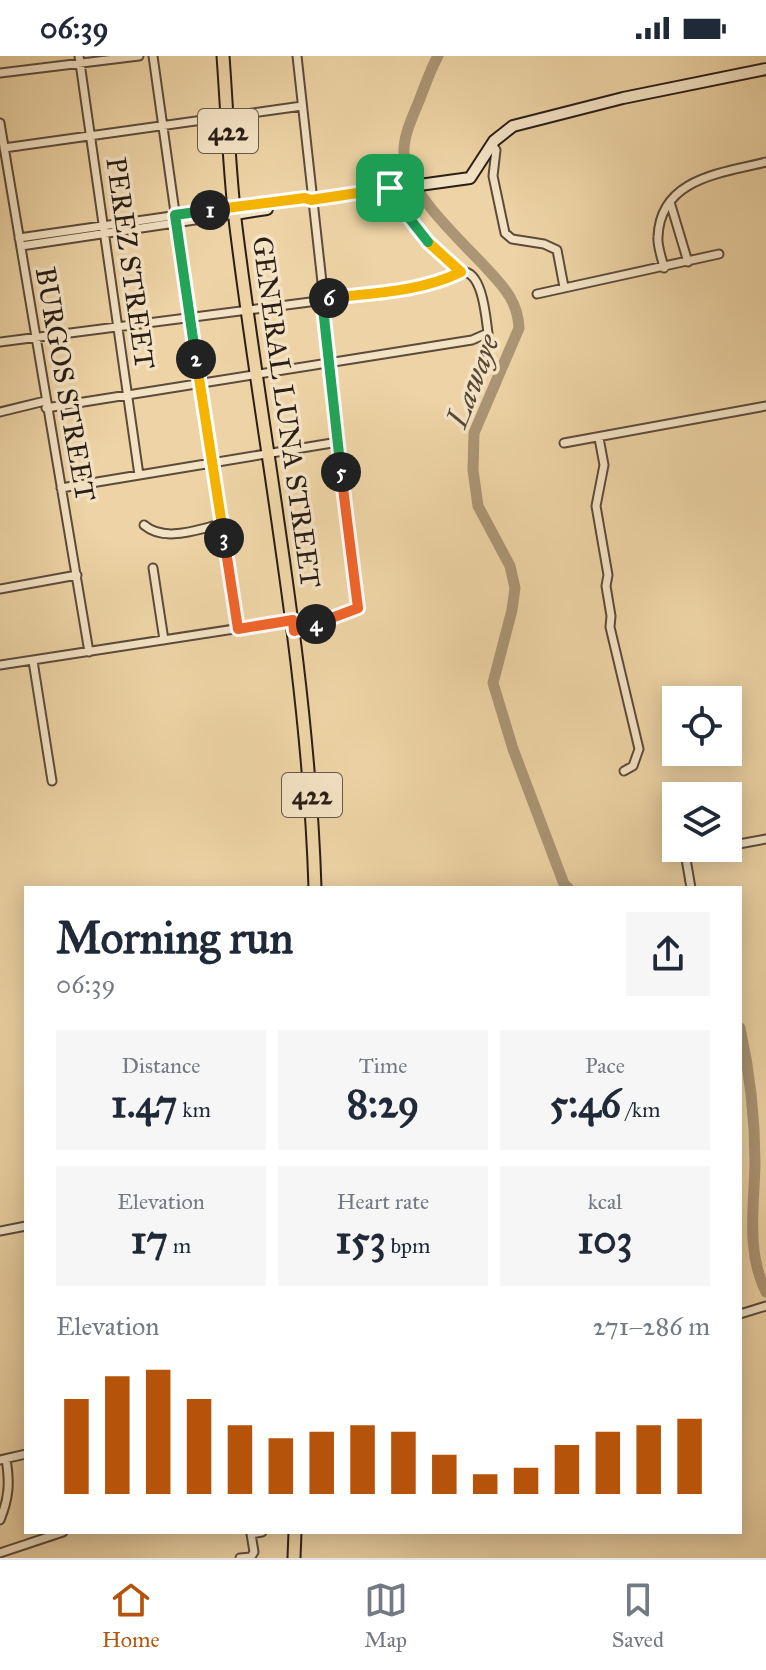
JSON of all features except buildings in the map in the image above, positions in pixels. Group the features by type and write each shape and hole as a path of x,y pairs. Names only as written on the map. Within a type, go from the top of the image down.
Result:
{"main road":[{"name":"GENERAL LUNA STREET","path":"223,56 234,210 293,626"},
{"name":"422","path":"293,626 309,757 315,886"},
{"path":"294,1558 295,1534"}],"street":[{"path":"0,73 80,60 139,56"},
{"path":"153,56 189,316 238,629"},
{"path":"0,665 238,629 293,626 358,608 297,56"},
{"name":"PEREZ STREET","path":"80,60 139,475"},
{"path":"20,242 305,198 311,200 473,176 503,132 526,122 766,69"},
{"path":"4,148 302,106"},
{"name":"BURGOS STREET","path":"0,123 89,652"},
{"path":"492,144 496,150 493,176 499,193 502,229 512,239 544,244 557,250 564,287"},
{"path":"664,268 658,237 670,202 681,188 731,169 766,162"},
{"path":"0,412 257,375 472,340 488,333 482,293 418,230 395,200 391,188"},
{"path":"670,202 688,262"},
{"path":"537,294 719,254"},
{"path":"0,342 418,288 464,272"},
{"path":"564,443 766,406"},
{"path":"599,438 604,465 596,506 608,575 606,586 610,627 639,749 633,766 624,771"},
{"path":"61,488 338,442"},
{"path":"144,525 151,531 174,534 222,524"},
{"path":"153,568 164,640"},
{"path":"0,589 77,575"},
{"path":"33,661 52,781"},
{"path":"742,843 766,839"},
{"path":"687,862 691,886"},
{"path":"0,1231 24,1226"},
{"path":"742,1314 766,1306"},
{"path":"0,1520 9,1498 10,1485 3,1460 24,1455"},
{"path":"0,1553 57,1534"},
{"path":"240,1558 251,1557 254,1552 251,1534"}],"waterway":[{"name":"Lawaye","path":"438,56 409,126 404,153 414,184 451,231 510,296 518,319 519,328 474,433 473,470 478,506 510,566 515,588 493,683 513,749 566,886"},
{"name":"Lawaye","path":"742,1039 754,1130 753,1245 766,1292"}],"route":[{"path":"390,188 395,200 418,230 461,272 418,288 322,299 358,608 294,631 293,620 238,629 175,215 390,188"}]}
